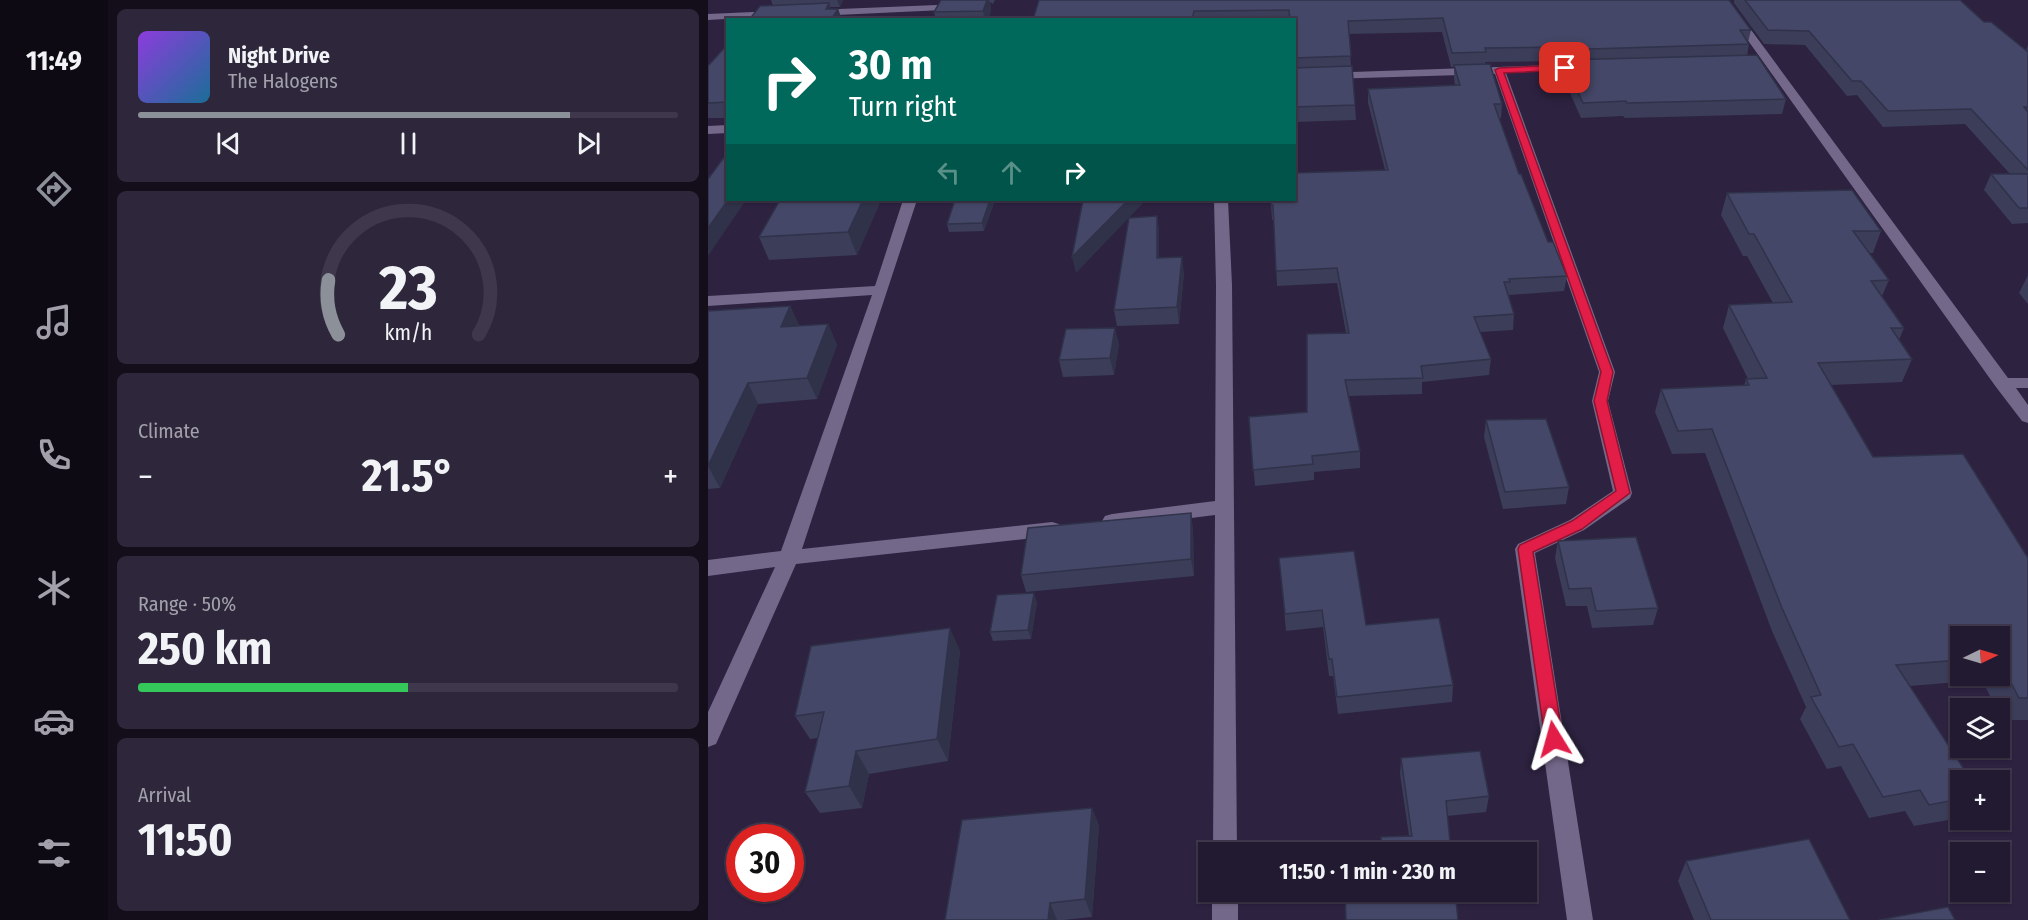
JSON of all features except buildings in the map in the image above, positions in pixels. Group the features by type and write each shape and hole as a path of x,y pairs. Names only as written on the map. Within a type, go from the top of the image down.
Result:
{"street":[{"path":"736,16 749,0"},
{"path":"1725,0 1765,63 2028,417"},
{"path":"808,13 975,7"},
{"path":"708,17 784,14"},
{"path":"1296,77 1595,67"},
{"path":"1499,70 1607,372 1600,401 1623,493 1577,525 1525,549 1580,920"},
{"path":"708,130 726,129"},
{"path":"708,736 789,557 910,201"},
{"path":"1221,201 1224,285 1225,842"},
{"path":"708,301 881,290"},
{"path":"2002,383 2028,383"},
{"path":"1095,524 1223,507"},
{"path":"708,568 789,557 943,543 1071,526"},
{"path":"1225,902 1225,920"}],"route":[{"path":"1554,739 1525,549 1577,525 1623,493 1600,401 1607,372 1499,70 1565,68"}]}
